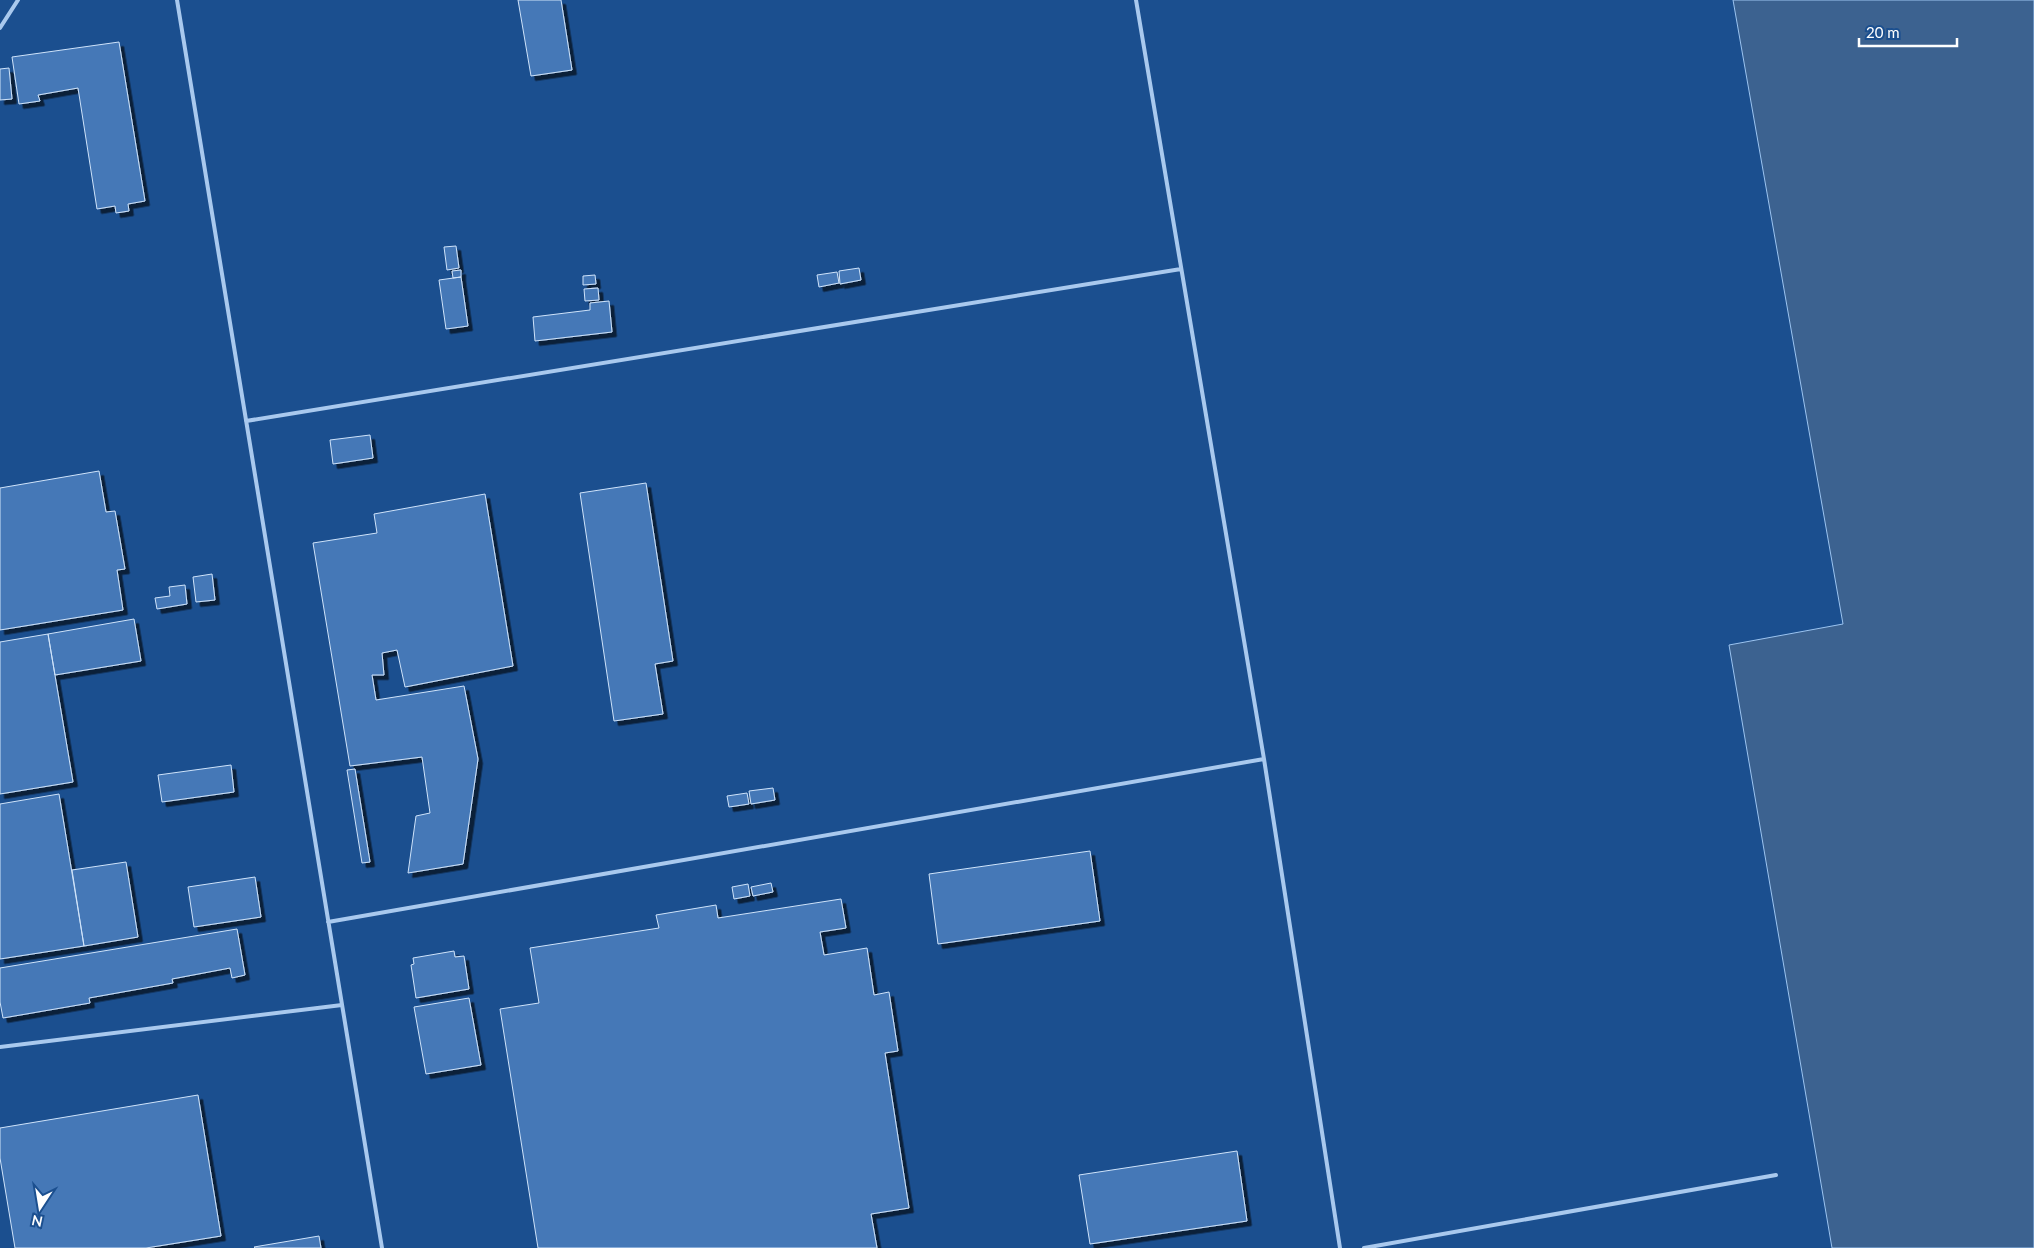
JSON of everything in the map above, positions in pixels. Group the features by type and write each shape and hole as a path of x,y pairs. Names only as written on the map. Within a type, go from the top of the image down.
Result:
{"lane":[{"path":"0,28 18,0"},
{"path":"177,0 382,1248"},
{"path":"1136,0 1264,759 1340,1248"},
{"path":"246,421 1182,269"},
{"path":"328,922 1264,759"},
{"path":"0,1047 342,1005"},
{"path":"1364,1248 1776,1175"}],"water":[{"path":"1733,0 2034,0 2034,1248 1832,1248 1729,645 1843,624"}],"building":[{"path":"518,0 561,0 572,70 531,76"},
{"path":"119,42 145,201 128,204 129,211 116,213 115,206 97,209 78,88 38,95 40,101 19,104 12,57"},
{"path":"9,68 12,99 0,100 0,69"},
{"path":"456,246 459,268 447,270 444,247"},
{"path":"859,268 861,280 840,284 839,271"},
{"path":"461,270 461,277 453,278 452,271"},
{"path":"837,272 839,283 819,287 817,275"},
{"path":"595,275 596,284 583,285 583,276"},
{"path":"461,277 468,326 446,329 439,280"},
{"path":"598,288 599,300 585,301 584,289"},
{"path":"609,301 612,332 535,341 533,317 590,310 590,303"},
{"path":"370,435 373,458 333,464 330,440"},
{"path":"99,471 106,512 115,511 125,569 117,570 123,610 0,630 0,488"},
{"path":"646,483 673,661 655,664 663,714 614,721 580,493"},
{"path":"485,494 513,666 405,687 397,650 382,653 384,675 372,675 376,700 464,686 478,759 463,864 408,873 416,816 430,813 422,757 350,766 313,543 377,533 374,514"},
{"path":"212,574 215,600 196,602 193,577"},
{"path":"185,585 187,604 157,609 155,598 170,596 169,587"},
{"path":"134,619 141,661 55,675 48,634"},
{"path":"48,634 73,782 0,794 0,642"},
{"path":"231,765 234,792 162,802 158,775"},
{"path":"355,769 370,862 362,863 347,770"},
{"path":"773,788 775,800 751,804 749,791"},
{"path":"747,793 749,804 729,807 727,796"},
{"path":"59,794 84,946 0,959 0,804"},
{"path":"1090,851 1100,921 938,944 929,874"},
{"path":"126,862 138,937 84,946 72,870"},
{"path":"255,877 261,917 194,927 188,887"},
{"path":"771,883 773,892 753,896 751,887"},
{"path":"748,884 750,896 734,899 732,887"},
{"path":"841,899 846,928 820,932 824,955 867,948 874,995 889,992 898,1051 885,1053 909,1208 871,1214 877,1248 538,1248 500,1009 539,1003 530,948 659,928 656,915 716,905 718,918"},
{"path":"237,929 245,975 232,978 230,968 172,979 173,983 89,998 90,1003 3,1018 0,1002 0,968"},
{"path":"454,951 455,957 464,956 469,989 416,998 411,965 414,964 413,958"},
{"path":"469,998 481,1065 426,1074 414,1007"},
{"path":"198,1095 221,1236 146,1248 15,1248 0,1158 0,1128"},
{"path":"1237,1151 1247,1221 1090,1244 1079,1175"},
{"path":"319,1236 321,1248 254,1247"}]}
